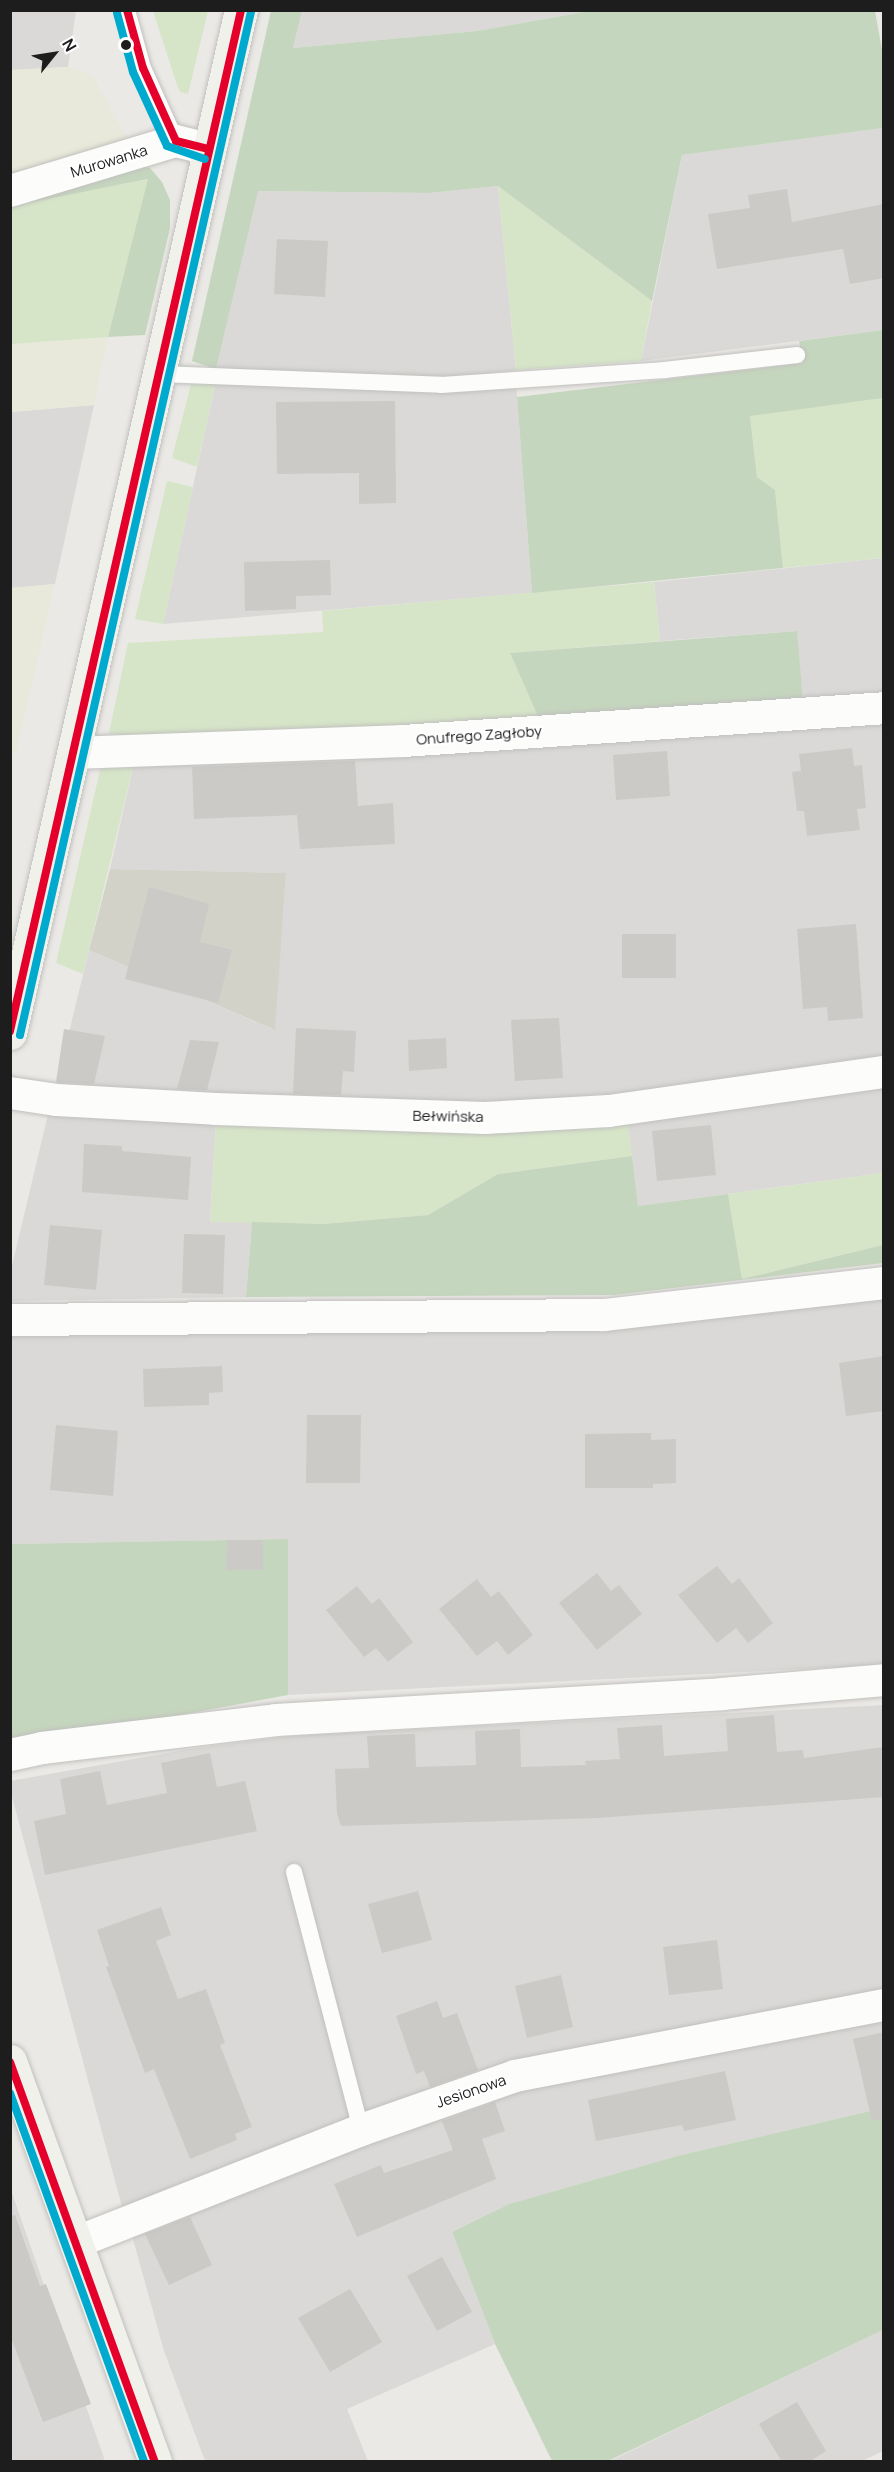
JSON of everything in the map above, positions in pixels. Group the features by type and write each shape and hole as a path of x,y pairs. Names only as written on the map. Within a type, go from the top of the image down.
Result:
{"main road":[{"path":"10,1033 241,10"},
{"path":"10,2061 155,2462"}],"street":[{"path":"176,141 208,149"},
{"name":"Murowanka","path":"10,191 176,141"},
{"name":"Onufrego Zagłoby","path":"75,753 403,741 884,708"},
{"name":"Bełwińska","path":"10,1093 57,1100 216,1109 484,1118 609,1111 884,1072"},
{"path":"10,1320 604,1315 884,1283"},
{"path":"10,1755 42,1748 276,1720 722,1694 884,1680"},
{"name":"Jesionowa","path":"77,2242 360,2130 515,2076 884,2005"}],"lane":[{"path":"127,10 143,68 176,141"},
{"path":"159,374 441,385 664,370 797,355"},
{"path":"294,1872 360,2130"}],"shaded area":[{"path":"10,11 76,11 68,67 11,70"},
{"path":"302,11 590,11 477,31 293,48"},
{"path":"68,67 93,76 130,144 11,184 10,70"},
{"path":"883,128 883,330 641,361 682,155"},
{"path":"498,186 516,370 437,380 216,369 257,191 429,193"},
{"path":"108,337 94,405 11,412 11,344"},
{"path":"216,381 516,383 532,593 163,624"},
{"path":"94,405 55,584 11,588 11,412"},
{"path":"883,558 883,694 803,701 796,631 660,641 654,582"},
{"path":"55,584 16,753 11,755 11,588"},
{"path":"883,718 883,1063 700,1090 497,1107 55,1090 89,950 274,1030 286,873 110,869 135,759"},
{"path":"110,869 286,873 275,1030 89,950"},
{"path":"883,1084 883,1173 638,1206 627,1120"},
{"path":"49,1110 216,1119 210,1221 252,1222 246,1297 11,1301 11,1270"},
{"path":"883,1294 883,1665 288,1695 288,1539 11,1544 10,1331"},
{"path":"883,1705 883,1995 368,2114 122,2207 11,1793 10,1781 184,1750 290,1736"},
{"path":"883,2015 883,2108 677,2156 509,2204 452,2232 495,2344 347,2409 368,2461 205,2461 164,2351 131,2232 516,2085"},
{"path":"11,2190 105,2461 11,2461"},
{"path":"883,2330 883,2451 862,2461 608,2462"}],"green space":[{"path":"153,11 208,11 188,94 180,92"},
{"path":"271,11 302,11 293,48 477,31 590,11 875,11 883,55 883,128 682,155 652,301 498,186 429,193 258,191 216,369 192,361"},
{"path":"132,164 150,168 162,182 170,200 170,228 145,335 108,337 148,179 28,203 49,189"},
{"path":"149,179 108,337 11,344 11,206"},
{"path":"498,186 652,301 641,361 516,370"},
{"path":"883,330 883,398 750,416 757,477 775,490 783,568 532,593 517,397 803,363 799,341"},
{"path":"216,381 197,467 172,458 191,384"},
{"path":"883,398 883,558 783,568 775,490 757,477 750,415"},
{"path":"167,481 193,487 163,624 135,619"},
{"path":"654,582 660,641 510,653 540,721 141,739 109,733 128,643 323,632 322,611"},
{"path":"797,631 803,701 540,721 510,653"},
{"path":"103,757 135,759 83,974 56,963"},
{"path":"216,1119 627,1120 632,1156 498,1174 428,1215 323,1224 210,1222"},
{"path":"632,1156 638,1206 728,1194 742,1279 883,1245 883,1263 614,1295 246,1297 252,1222 323,1224 428,1215 498,1174"},
{"path":"883,1173 883,1245 742,1279 728,1194"},
{"path":"288,1539 288,1695 11,1746 10,1544"},
{"path":"883,2108 883,2330 608,2461 552,2461 495,2344 452,2232 509,2204 677,2156"}],"building":[{"path":"787,189 792,222 884,204 884,278 850,284 843,249 717,269 708,214 750,208 748,195"},
{"path":"277,239 328,241 325,297 274,294"},
{"path":"395,401 396,503 359,504 359,473 277,474 276,402"},
{"path":"330,560 331,595 296,596 296,609 245,611 244,562"},
{"path":"852,748 854,766 862,765 866,808 857,809 860,830 807,836 804,811 797,811 792,772 801,771 799,754"},
{"path":"667,751 670,796 616,800 613,755"},
{"path":"355,761 358,806 393,803 395,844 300,849 297,815 194,819 192,767"},
{"path":"149,887 209,904 200,942 232,950 218,1003 125,979"},
{"path":"856,924 863,1018 828,1021 827,1007 803,1009 797,929"},
{"path":"622,934 676,934 676,978 622,978"},
{"path":"559,1018 563,1078 515,1081 511,1020"},
{"path":"296,1028 356,1031 354,1072 343,1071 341,1095 293,1094"},
{"path":"64,1029 105,1036 94,1084 56,1082"},
{"path":"446,1038 447,1068 409,1071 408,1040"},
{"path":"190,1040 219,1042 207,1090 177,1089"},
{"path":"711,1125 716,1175 657,1181 652,1131"},
{"path":"84,1144 122,1146 122,1151 191,1157 188,1200 82,1192"},
{"path":"50,1225 102,1230 96,1290 44,1285"},
{"path":"184,1234 225,1235 223,1294 182,1293"},
{"path":"884,1356 884,1411 846,1416 839,1363"},
{"path":"222,1366 223,1392 209,1393 209,1405 144,1407 143,1369"},
{"path":"307,1415 361,1415 360,1483 306,1483"},
{"path":"56,1425 118,1431 113,1496 50,1490"},
{"path":"651,1433 651,1440 676,1439 676,1483 653,1484 653,1488 585,1488 585,1434"},
{"path":"227,1540 263,1540 263,1570 226,1570"},
{"path":"717,1566 732,1584 739,1578 773,1623 748,1643 736,1628 717,1643 678,1595"},
{"path":"597,1573 611,1591 619,1585 642,1614 597,1650 559,1603"},
{"path":"477,1579 491,1597 499,1591 533,1635 508,1655 497,1641 477,1656 439,1609"},
{"path":"357,1586 372,1604 379,1598 413,1642 388,1662 376,1648 364,1657 326,1610"},
{"path":"774,1715 777,1752 803,1750 804,1758 884,1747 884,1797 597,1818 341,1826 337,1814 335,1769 369,1768 367,1736 415,1734 416,1767 476,1765 475,1731 520,1729 521,1767 586,1765 585,1761 620,1759 617,1728 662,1725 664,1756 728,1751 726,1719"},
{"path":"210,1753 217,1787 245,1781 257,1831 45,1875 34,1821 66,1814 60,1779 100,1771 107,1805 167,1793 161,1763"},
{"path":"418,1891 432,1940 382,1953 368,1904"},
{"path":"161,1907 171,1935 156,1941 178,1999 206,1989 225,2043 220,2045 252,2127 235,2134 237,2140 190,2159 154,2069 145,2073 106,1967 109,1966 97,1930"},
{"path":"717,1940 723,1989 669,1995 663,1947"},
{"path":"561,1975 573,2027 527,2038 515,1986"},
{"path":"437,2001 443,2018 457,2013 478,2070 430,2087 424,2071 416,2074 396,2016"},
{"path":"884,2032 884,2119 872,2121 853,2039"},
{"path":"725,2071 736,2120 684,2131 682,2125 596,2141 588,2100"},
{"path":"495,2102 505,2131 482,2139 496,2179 357,2237 334,2184 381,2165 384,2173 453,2150 442,2121"},
{"path":"15,2215 40,2286 46,2284 91,2404 43,2422 10,2335 10,2216"},
{"path":"190,2217 212,2265 169,2285 145,2234"},
{"path":"442,2257 472,2312 437,2331 407,2276"},
{"path":"350,2289 382,2342 330,2372 298,2318"},
{"path":"797,2402 826,2451 809,2462 782,2462 759,2424"}],"transit line":[{"path":"127,10 143,68 176,141 208,149"},
{"path":"10,1031 241,10"},
{"path":"20,1035 251,12"},
{"path":"117,13 133,72 167,146 205,159"},
{"path":"10,2062 155,2462"},
{"path":"10,2093 144,2462"}]}
